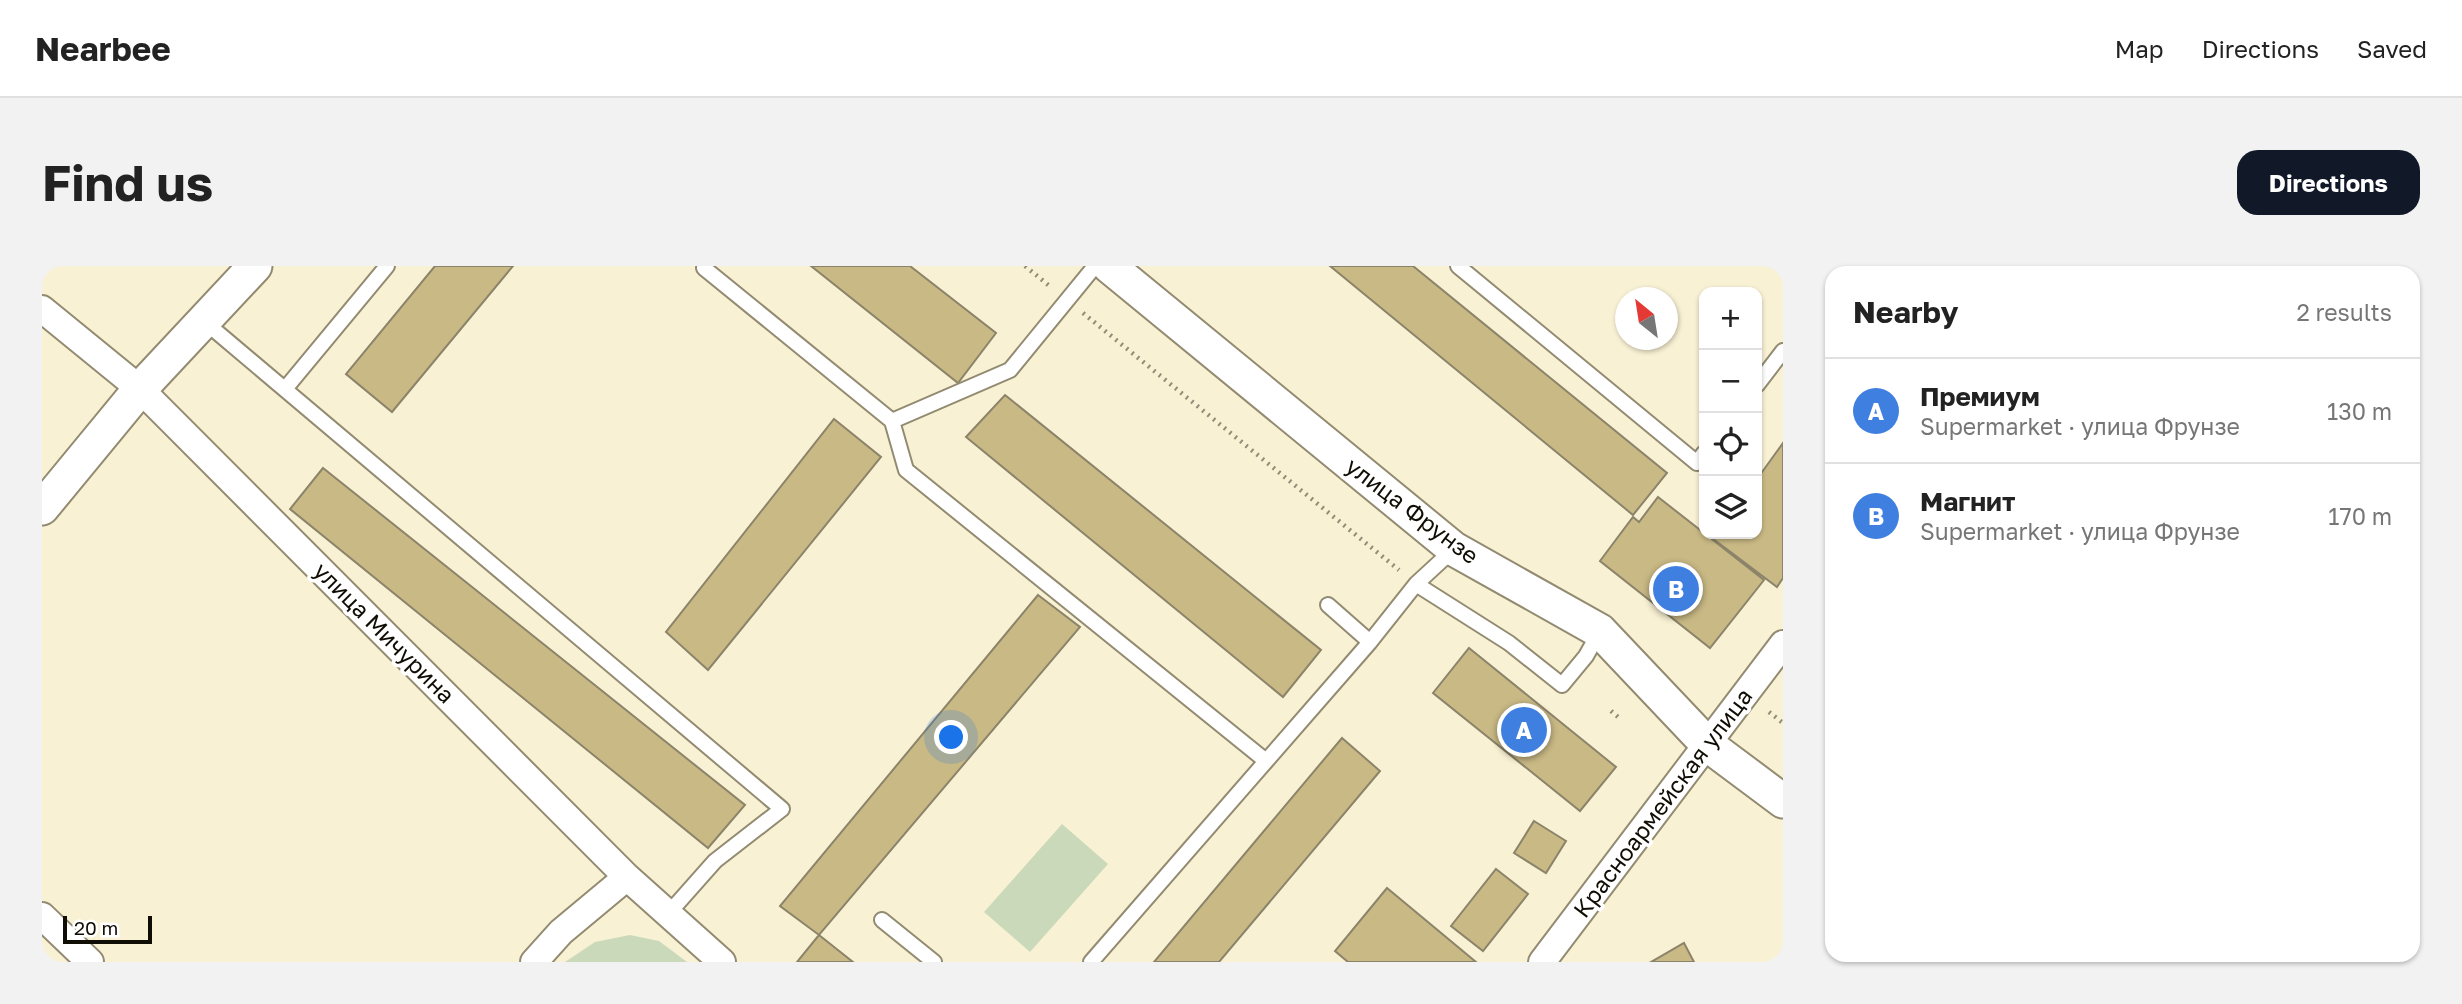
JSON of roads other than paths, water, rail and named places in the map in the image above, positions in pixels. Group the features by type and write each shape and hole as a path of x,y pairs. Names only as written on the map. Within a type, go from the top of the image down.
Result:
{"street":[{"path":"42,508 140,389 255,266"},
{"name":"улица Фрунзе","path":"1109,266 1454,549 1600,631 1709,744 1783,801"},
{"name":"улица Мичурина","path":"42,309 140,389 627,877 722,962"},
{"name":"Красноармейская улица","path":"1542,962 1783,644"},
{"path":"534,962 561,932 627,877"},
{"path":"42,916 90,962"}],"lane":[{"path":"285,389 387,266"},
{"path":"892,421 1010,370 1095,266"},
{"path":"1458,266 1697,463 1699,460"},
{"path":"704,268 892,421 906,470 1266,761"},
{"path":"205,322 782,809 715,861 668,914"},
{"path":"1762,378 1783,351"},
{"path":"1091,962 1370,642 1416,584 1454,549"},
{"path":"1416,584 1510,643 1562,685 1586,656 1600,631"},
{"path":"1328,604 1370,642"},
{"path":"882,919 934,962"}],"place":[{"name":"Магнит","path":"1676,589"},
{"name":"Премиум","path":"1524,730"}]}
